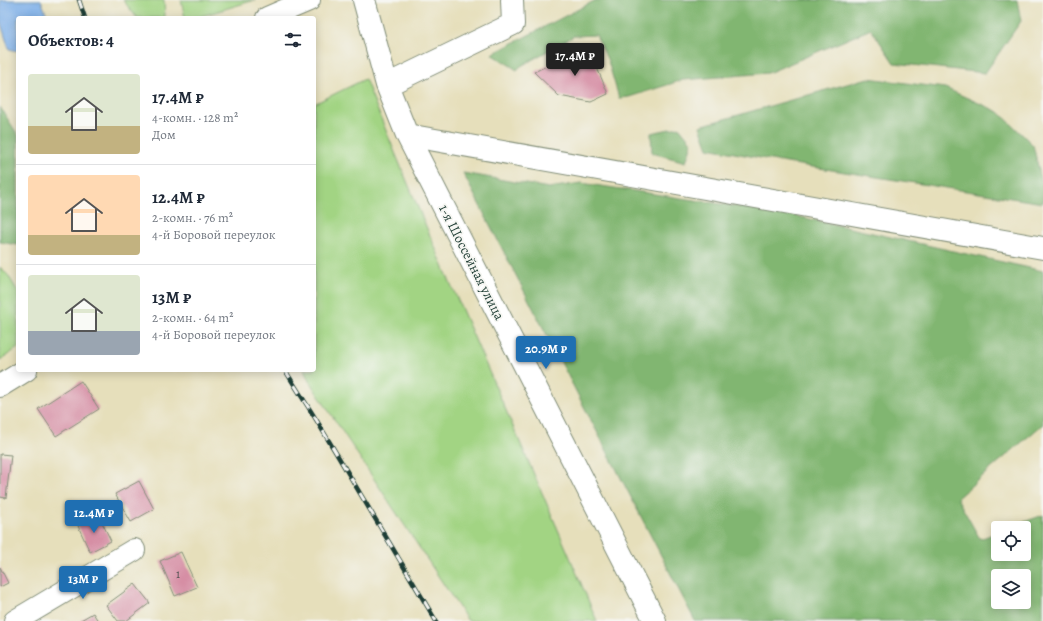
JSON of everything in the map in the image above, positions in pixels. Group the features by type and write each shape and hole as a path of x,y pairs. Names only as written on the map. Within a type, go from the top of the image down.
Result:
{"street":[{"path":"272,16 309,0"},
{"name":"1-я Шоссейная улица","path":"364,0 387,84 408,135 655,621"},
{"path":"387,84 513,24 512,0"},
{"path":"408,135 549,162 1043,248"},
{"path":"0,386 23,372"},
{"path":"15,621 134,550"}],"green space":[{"path":"123,0 164,0 165,16 135,16"},
{"path":"181,0 255,0 202,16 185,16"},
{"path":"596,0 1017,0 1021,21 985,73 894,63 871,29 768,73 683,80 629,97 619,98 608,61 596,35 574,36 521,66 517,70 492,54"},
{"path":"868,78 945,88 999,112 1033,145 1043,187 1043,203 787,163 708,148 700,126"},
{"path":"365,79 450,283 597,621 468,621 309,381 305,372 316,372 316,103"},
{"path":"0,107 16,132 16,245 0,242"},
{"path":"679,127 692,143 686,162 652,153 651,133"},
{"path":"463,173 549,188 581,183 787,214 1043,271 1043,424 957,498 980,539 991,535 991,561 1031,561 1031,521 1027,521 1043,515 1043,621 695,621"},
{"path":"0,267 8,275 16,289 16,349 0,360"}],"water":[{"path":"0,0 41,0 47,16 16,16 16,51 9,49 0,21"}],"building":[{"path":"588,46 608,94 591,102 559,96 534,72"},
{"path":"81,381 99,409 56,436 38,409"},
{"path":"0,454 11,455 6,498 0,497"},
{"path":"139,481 154,509 131,522 115,494"},
{"path":"99,516 111,541 90,552 78,526"},
{"path":"181,552 197,587 175,596 160,561"},
{"path":"0,567 8,583 0,587"},
{"path":"135,584 150,603 126,621 118,621 106,605"},
{"path":"93,613 98,621 79,621"}],"railway":[{"path":"79,0 84,16"},
{"path":"286,372 436,621"}]}
